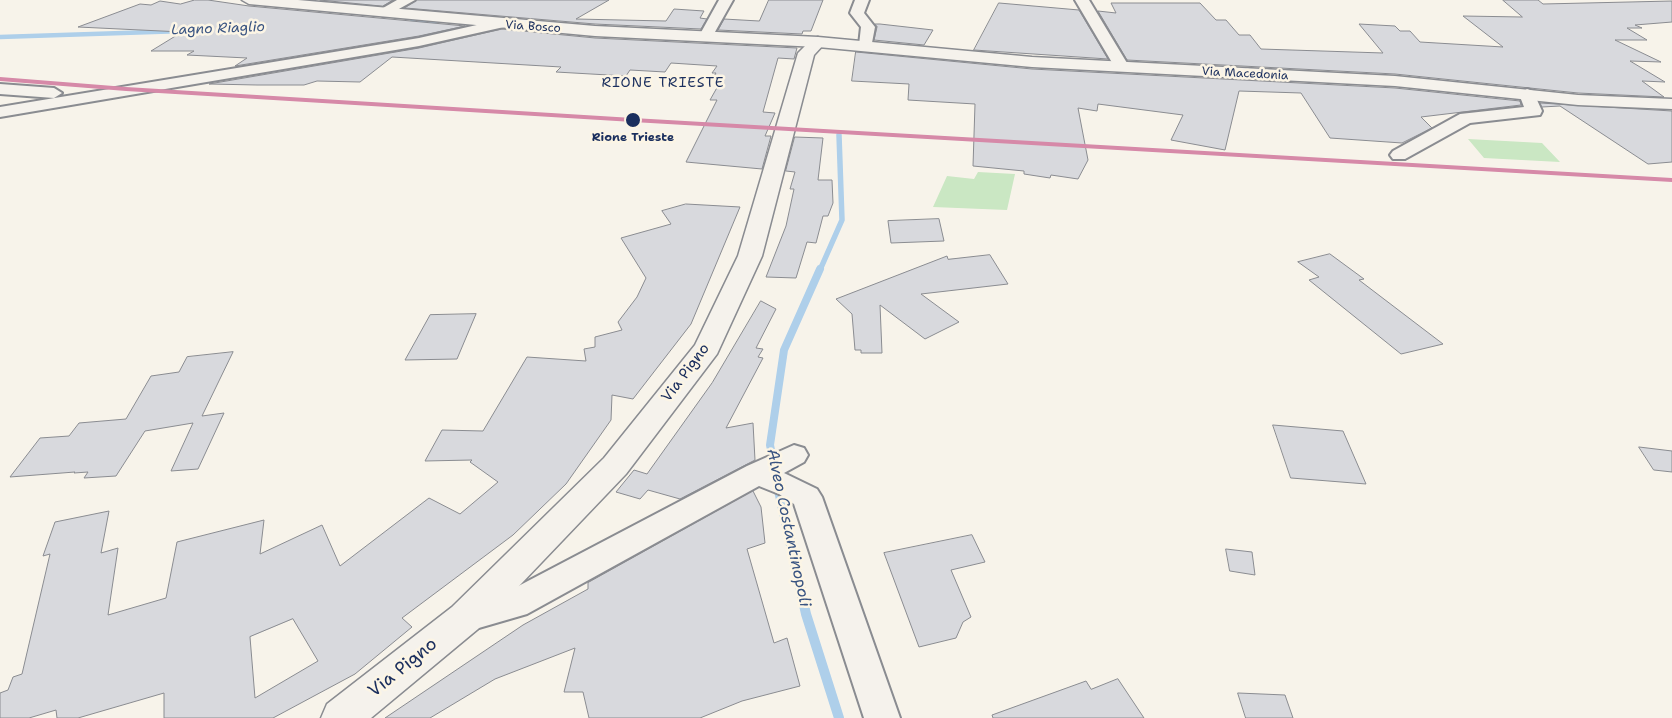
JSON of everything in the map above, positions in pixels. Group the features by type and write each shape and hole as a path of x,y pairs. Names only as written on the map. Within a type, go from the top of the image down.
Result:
{"main road":[{"name":"Via Bosco","path":"249,0 499,24 594,31 818,42"},
{"name":"Via Macedonia","path":"818,42 1122,68 1395,81 1578,100 1672,104"},
{"name":"Via Pigno","path":"341,718 465,618 615,466 707,348 750,256 806,54 818,42"}],"street":[{"path":"383,12 408,0"},
{"path":"706,36 726,0"},
{"path":"862,0 857,13 868,27 866,45"},
{"path":"1082,0 1122,68"},
{"path":"0,112 419,42 499,24"},
{"path":"0,89 92,96"},
{"path":"1399,155 1466,118 1534,110 1527,94"},
{"name":"Via Pigno","path":"465,618 515,604 794,456"},
{"path":"757,474 789,486 807,497 882,718"}],"green space":[{"path":"1468,139 1542,143 1560,162 1484,158"},
{"path":"978,172 1015,174 1007,210 933,207 947,176 974,179"}],"building":[{"path":"195,0 465,26 419,36 235,66 247,58 187,55 194,51 151,51 182,32 78,27 140,4 151,5 160,1 180,4"},
{"path":"320,0 393,0 383,6"},
{"path":"417,0 609,0 576,19 666,21 674,9 704,11 700,18 707,19 701,29 595,24 405,8"},
{"path":"769,0 823,0 811,31 803,31 802,34 718,30 724,19 759,21"},
{"path":"1503,0 1538,0 1543,4 1672,1 1672,22 1635,25 1642,28 1627,28 1647,40 1615,40 1661,62 1630,61 1665,82 1642,81 1664,97 1578,93 1395,74 1127,60 1098,11 1116,13 1111,3 1200,3 1216,20 1226,20 1239,35 1250,35 1261,49 1383,53 1359,24 1395,26 1400,31 1410,31 1420,42 1503,47 1463,16 1522,17"},
{"path":"999,3 1079,10 1108,59 974,50"},
{"path":"875,24 933,30 924,45 874,40 877,27"},
{"path":"502,29 595,38 797,48 794,59 778,58 763,112 775,113 765,136 771,136 762,169 686,162 717,100 710,100 723,77 714,76 716,73 712,73 717,66 671,63 665,72 630,70 626,76 556,72 561,67 392,57 360,82 317,81 304,85 209,84 419,48"},
{"path":"856,52 1032,69 1395,88 1520,101 1521,105 1421,117 1432,128 1402,143 1330,138 1301,93 1239,91 1225,150 1171,140 1183,115 1098,104 1097,111 1078,108 1088,160 1078,179 1051,175 1050,178 1024,174 1024,171 973,166 975,104 908,100 909,84 852,81"},
{"path":"1540,103 1672,111 1672,162 1648,164 1560,106 1542,107"},
{"path":"795,137 823,138 818,180 832,180 833,203 828,216 823,216 816,243 807,242 796,278 766,277 786,226 794,189 790,189 795,172 786,171"},
{"path":"686,204 740,207 691,324 633,399 612,395 611,420 566,484 513,535 402,618 412,627 355,674 273,718 164,718 164,693 78,718 57,718 56,710 29,718 0,718 0,693 8,690 13,677 22,674 50,554 43,556 55,522 109,511 101,553 118,548 108,615 166,598 177,542 264,520 260,554 322,525 340,566 429,498 460,514 498,482 470,462 472,460 425,461 442,430 483,431 527,357 586,361 584,349 595,347 595,337 622,330 618,322 637,297 646,278 621,238 671,224 662,211","holes":["293,619 318,661 255,698 250,637"]},
{"path":"939,219 944,241 891,243 888,221"},
{"path":"1330,254 1364,279 1359,280 1443,344 1401,354 1309,280 1319,277 1298,262"},
{"path":"990,255 1008,284 921,294 959,322 925,339 880,305 882,353 861,353 861,350 855,350 852,314 836,299 947,256 948,259"},
{"path":"761,301 776,309 756,348 763,349 758,357 763,358 726,428 753,423 755,460 680,499 648,490 640,499 616,492 634,470 647,474 712,383"},
{"path":"476,314 457,359 405,360 430,315"},
{"path":"233,352 202,416 224,413 198,469 171,471 193,423 145,431 116,476 84,478 88,472 75,472 10,477 40,438 69,436 79,423 126,419 151,376 179,372 187,357"},
{"path":"1273,425 1343,431 1366,484 1291,478"},
{"path":"1639,447 1672,451 1672,472 1654,470"},
{"path":"753,491 761,507 765,543 747,549 774,643 787,638 800,686 742,701 700,718 589,718 583,692 564,692 575,648 495,679 430,718 385,718 523,625 588,589 588,583"},
{"path":"972,535 985,562 951,570 971,617 963,622 956,638 919,647 884,553"},
{"path":"1226,549 1252,552 1255,575 1230,571"},
{"path":"1118,679 1144,718 993,718 992,715 1086,681 1091,689"},
{"path":"1238,693 1285,695 1293,718 1246,718"}],"waterway":[{"name":"Lagno Riaglio","path":"412,22 435,22"},
{"name":"Lagno Riaglio","path":"0,37 184,31"},
{"name":"Alveo Costantinopoli","path":"820,270 842,220 839,135"},
{"name":"Alveo Costantinopoli","path":"774,465 770,445 784,350 820,269"},
{"name":"Alveo Costantinopoli","path":"778,486 806,614 839,718"}],"transit line":[{"path":"0,79 126,89 633,120 1672,180"}],"place":[{"name":"Rione Trieste","path":"633,120"}],"district":[{"name":"RIONE TRIESTE","path":"663,83"}]}
